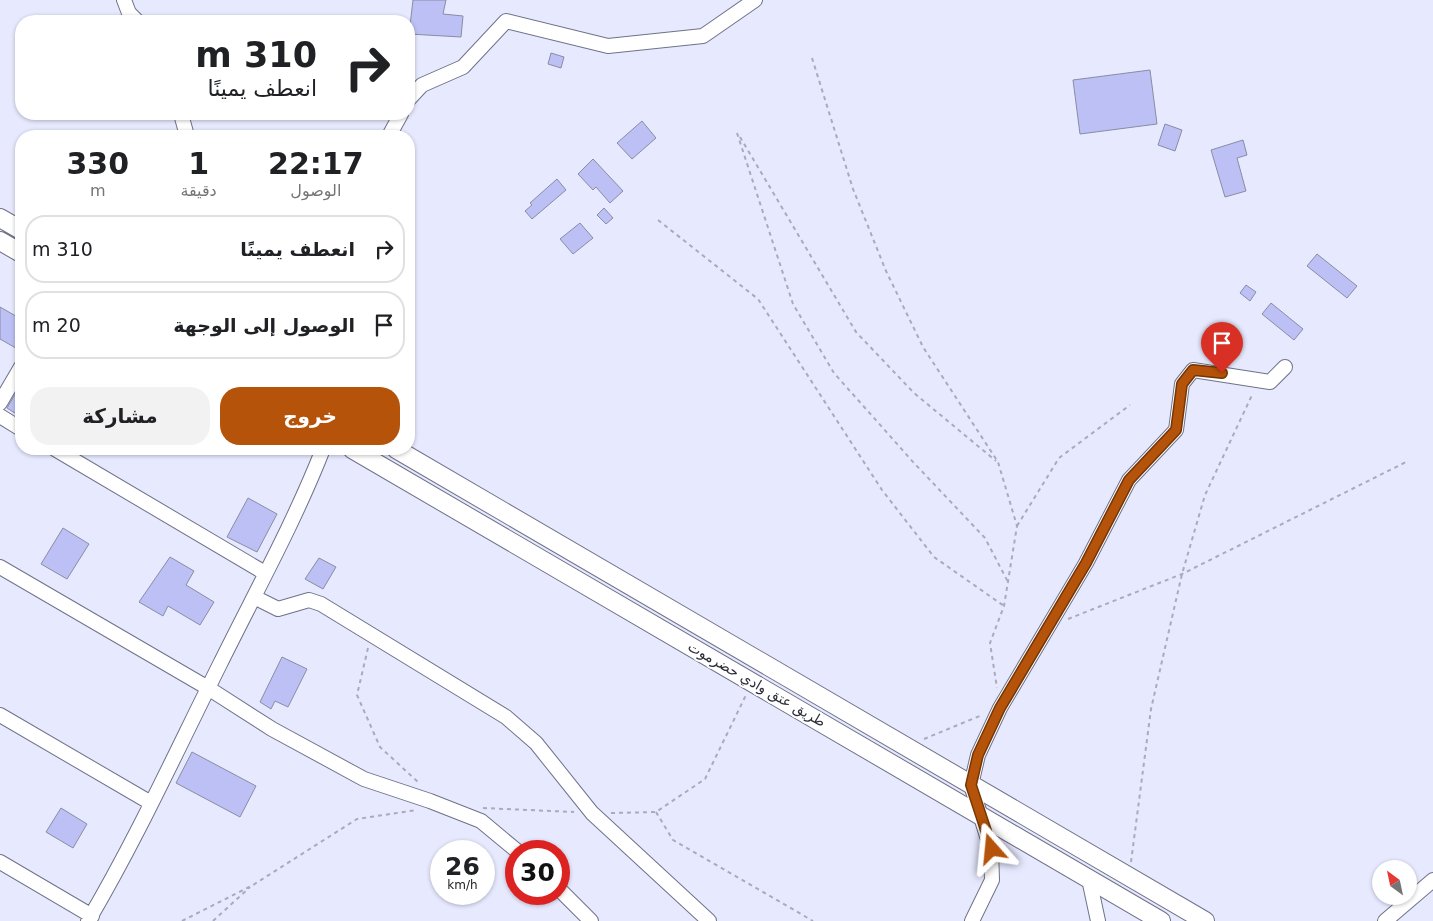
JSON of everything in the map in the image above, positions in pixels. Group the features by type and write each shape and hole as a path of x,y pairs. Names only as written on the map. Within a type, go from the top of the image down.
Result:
{"main road":[{"path":"1,225 15,228"},
{"path":"0,241 15,250"},
{"name":"طريق عتق وادي حضرموت","path":"362,455 1162,921"},
{"name":"طريق عتق وادي حضرموت","path":"406,455 1205,921"}],"street":[{"path":"124,0 131,15"},
{"path":"415,93 422,85 463,67 506,21 608,46 703,36 755,0"},
{"path":"972,921 992,880 992,849 971,785 978,755 1000,708 1050,627 1129,480 1176,430 1182,384 1193,370 1270,382 1285,367"},
{"path":"0,402 15,377"},
{"path":"0,416 15,425"},
{"path":"65,455 266,573"},
{"path":"0,862 90,918 151,804 310,484 321,455"},
{"path":"0,567 208,688 272,729 364,779 430,800 481,821 505,842"},
{"path":"254,597 278,609 309,600 321,604 506,717 536,743 592,813 710,921"},
{"path":"0,715 151,804"},
{"path":"1089,879 1098,921"},
{"path":"1385,921 1433,880"},
{"path":"570,901 591,921"}],"path":[{"path":"812,58 853,189 886,271 923,347 998,462 1017,526"},
{"path":"998,462 914,393 856,332 738,133 793,304 834,373 914,464 985,538 1008,582"},
{"path":"658,220 758,299 882,490 934,557 1004,606"},
{"path":"1130,877 1151,709 1182,574 1205,495 1259,380"},
{"path":"905,746 1000,708 990,643 1004,606 1017,526 1059,458 1130,405"},
{"path":"1050,627 1182,574 1408,461"},
{"path":"372,634 358,695 380,747 422,786"},
{"path":"656,812 673,840 813,921"},
{"path":"213,921 253,885"}],"building":[{"path":"413,0 446,0 443,14 463,16 461,37 415,34 415,15 411,15"},
{"path":"551,53 564,57 561,68 548,64"},
{"path":"1150,70 1157,124 1080,134 1073,80"},
{"path":"642,121 656,138 632,159 617,143"},
{"path":"1165,124 1182,130 1175,151 1158,145"},
{"path":"1243,140 1247,155 1237,158 1246,191 1225,197 1211,150"},
{"path":"593,159 623,191 610,203 596,187 593,190 578,174"},
{"path":"557,179 566,190 532,219 525,211 532,205 530,203"},
{"path":"604,208 613,218 606,224 597,215"},
{"path":"580,223 593,238 573,254 560,239"},
{"path":"1317,254 1357,286 1347,298 1307,266"},
{"path":"1246,285 1256,292 1250,301 1240,293"},
{"path":"1271,303 1303,329 1294,340 1262,314"},
{"path":"0,307 15,316 15,348 0,339"},
{"path":"15,394 15,413 7,408"},
{"path":"248,498 277,514 257,552 227,537"},
{"path":"63,528 89,544 67,579 41,564"},
{"path":"170,557 194,571 186,585 214,602 200,625 168,606 163,616 139,602"},
{"path":"319,558 336,567 323,589 305,579"},
{"path":"282,657 307,669 288,707 275,701 271,709 260,702"},
{"path":"192,752 256,786 240,817 176,783"},
{"path":"61,808 87,824 73,848 46,832"}],"route":[{"path":"992,849 971,785 978,755 1000,708 1050,627 1129,480 1176,430 1182,384 1193,370 1222,373"}]}
